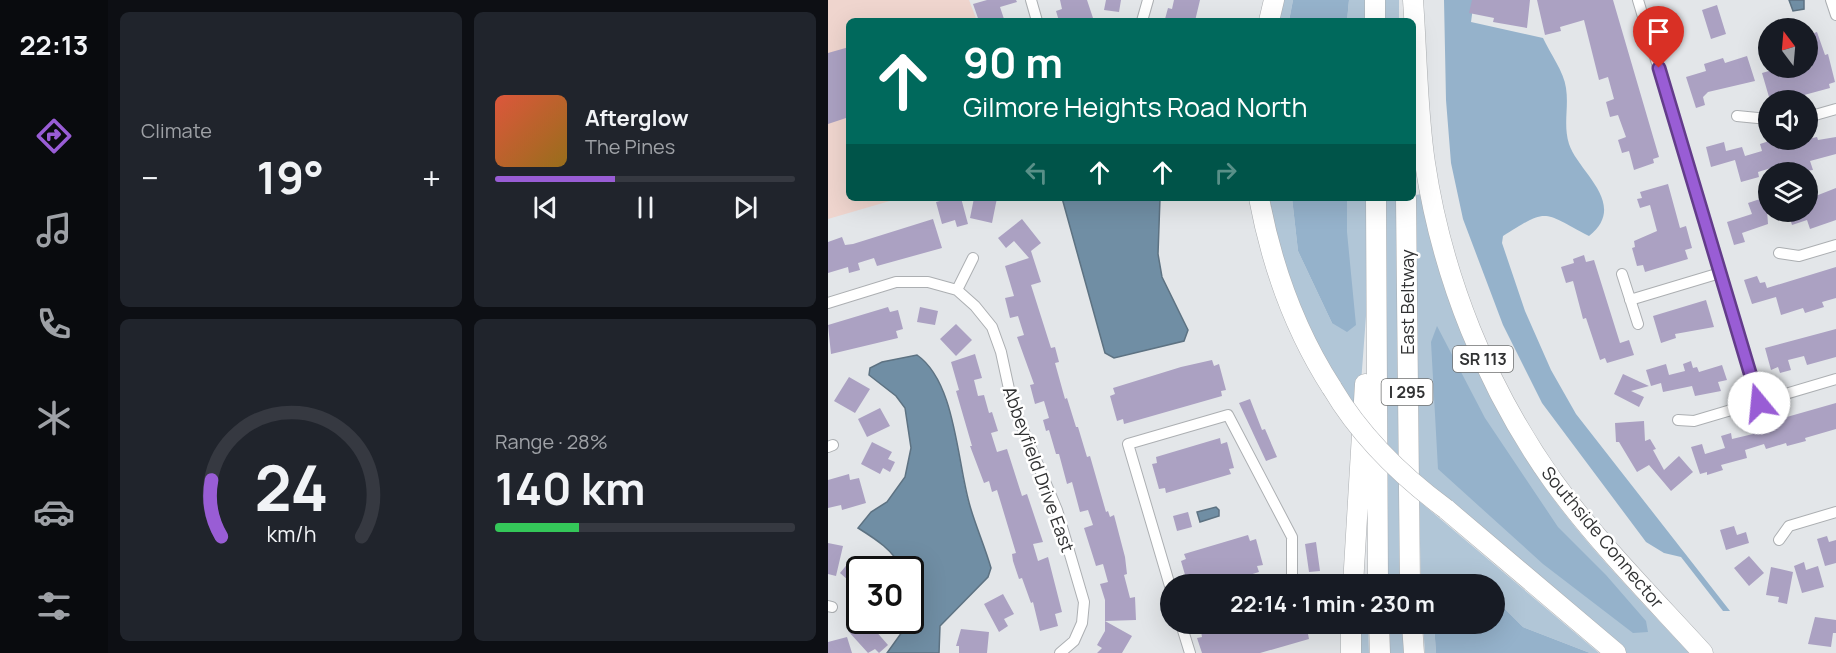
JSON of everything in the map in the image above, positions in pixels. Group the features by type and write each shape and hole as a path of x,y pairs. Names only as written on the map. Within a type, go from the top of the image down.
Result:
{"highway":[{"path":"1270,18 1274,0"},
{"path":"1375,0 1375,18"},
{"path":"1406,18 1407,0"},
{"name":"Southside Connector","path":"1413,0 1414,18"},
{"name":"Southside Connector","path":"1416,57 1425,165 1450,274 1489,372 1535,454 1560,490 1625,567 1703,653"},
{"path":"1260,201 1279,280 1293,319 1313,359 1358,427 1387,460 1616,653"},
{"name":"East Beltway","path":"1376,201 1378,574"},
{"name":"East Beltway","path":"1406,201 1410,574"},
{"path":"1354,574 1364,395 1377,292"},
{"path":"1625,567 1717,653"},
{"path":"1351,634 1351,653"},
{"path":"1379,634 1380,653"},
{"path":"1413,634 1414,653"}],"street":[{"path":"1031,0 1036,18"},
{"path":"1143,18 1148,0"},
{"path":"1638,0 1759,403"},
{"path":"1831,0 1836,15"},
{"path":"1818,114 1836,109"},
{"path":"1737,116 1758,118"},
{"path":"1779,253 1799,256 1836,245"},
{"path":"828,303 896,282 928,282 957,290 973,258"},
{"path":"1630,300 1720,273"},
{"path":"1622,274 1638,324"},
{"name":"Abbeyfield Drive East","path":"957,290 975,306 992,327 1001,352 1012,403 1057,510 1084,602 1083,623 1074,641 1060,653"},
{"path":"1678,420 1694,421 1836,379"},
{"path":"1166,574 1128,444 1228,415 1292,537 1292,574"},
{"path":"1779,540 1790,526 1836,512"},
{"path":"1184,634 1190,653"}],"shaded area":[{"path":"828,0 969,0 976,18 846,18 846,201 890,201 828,219"},
{"path":"1281,0 1293,0 1290,18 1277,18"},
{"path":"1293,0 1349,0 1347,18 1290,18"},
{"path":"1349,0 1368,0 1368,18 1347,18"},
{"path":"1381,0 1399,0 1399,18 1381,18"},
{"path":"1444,0 1474,0 1471,22 1543,38 1560,69 1566,88 1566,130 1569,144 1603,200 1604,212 1600,224 1589,236 1553,218 1538,217 1503,236 1502,243 1525,311 1551,370 1576,414 1730,611 1723,611 1681,557 1664,553 1646,542 1542,403 1503,325 1463,219 1451,163 1446,100"},
{"path":"1789,0 1804,0 1804,9 1793,11"},
{"path":"1421,194 1430,233 1454,312 1469,350 1506,425 1549,493 1581,535 1689,653 1626,653 1417,473 1416,195"},
{"path":"1063,201 1160,201 1158,254 1162,277 1188,330 1184,341 1114,358 1105,353"},
{"path":"1267,201 1292,201 1298,251 1332,323 1347,232 1347,201 1369,201 1368,289 1359,410 1336,379 1291,293"},
{"path":"1292,201 1347,201 1347,232 1356,325 1347,332 1332,323 1298,251"},
{"path":"1382,201 1399,201 1402,459 1382,439"},
{"path":"1437,326 1485,418 1558,527 1606,575 1646,621 1648,632 1633,633 1543,564 1438,469 1431,342"},
{"path":"917,355 930,367 940,384 953,424 970,506 991,568 988,577 940,626 939,653 887,653 901,634 924,634 924,556 893,556 858,528 871,512 887,502 905,477 911,448 905,408 896,396 869,375 870,368 882,362"},
{"path":"1385,470 1401,485 1402,574 1386,574"},
{"path":"1419,501 1599,653 1590,653 1523,627 1505,609 1505,574 1421,574"},
{"path":"1216,507 1219,510 1219,516 1200,522 1197,512"},
{"path":"1505,609 1523,627 1590,653 1436,653 1435,634 1505,634"},
{"path":"1355,634 1368,634 1369,653 1354,653"},
{"path":"1386,634 1405,634 1406,653 1387,653"},
{"path":"1424,634 1435,634 1436,653 1425,653"}],"building":[{"path":"987,0 1016,0 1017,2 1000,7 1004,18 978,18 973,4"},
{"path":"1060,0 1087,0 1093,18 1058,18 1056,11 1062,9"},
{"path":"1106,0 1121,0 1119,12 1104,10"},
{"path":"1174,0 1200,0 1196,18 1165,18 1168,8 1172,9"},
{"path":"1472,0 1530,0 1527,28 1493,22 1494,18 1469,13"},
{"path":"1537,0 1613,0 1659,157 1653,159 1654,163 1634,170 1629,151 1622,153 1618,140 1626,137 1618,115 1610,117 1606,102 1614,99 1608,77 1599,80 1584,20 1560,27 1561,31 1545,35"},
{"path":"1717,5 1726,34 1711,39 1702,10"},
{"path":"1818,35 1825,55 1828,54 1835,82 1829,84 1830,88 1818,91 1767,90 1763,78 1818,78"},
{"path":"846,48 846,118 828,124 828,53"},
{"path":"1747,56 1755,81 1708,92 1703,97 1705,105 1696,108 1686,77 1706,71 1704,64 1723,58 1725,63"},
{"path":"1836,137 1836,154 1810,162 1758,162 1758,177 1741,182 1735,160 1711,167 1706,147 1724,142 1726,151 1742,147 1745,156 1762,151 1818,150 1818,140"},
{"path":"1668,184 1680,228 1686,226 1692,248 1685,250 1688,259 1645,272 1643,265 1637,266 1632,248 1635,247 1634,241 1657,231 1650,205 1640,208 1637,199 1642,198 1640,192"},
{"path":"1836,188 1836,220 1810,229 1808,222 1818,222 1818,195"},
{"path":"1758,200 1758,222 1768,222 1768,224 1742,233 1745,242 1734,245 1727,222 1752,214 1748,203"},
{"path":"962,201 968,224 957,227 955,220 942,224 936,202"},
{"path":"973,201 996,201 992,223 970,218"},
{"path":"933,219 942,248 877,266 874,258 858,263 860,270 849,273 848,267 828,273 828,242 842,237 845,245 853,244"},
{"path":"1022,219 1041,243 1031,251 1041,282 1031,285 1051,348 1055,347 1059,362 1055,363 1065,399 1067,398 1087,457 1090,456 1106,512 1108,511 1110,517 1114,515 1125,557 1127,574 1124,575 1130,598 1135,597 1136,620 1105,621 1105,600 1100,584 1108,582 1103,564 1096,566 1084,528 1093,525 1088,510 1080,512 1072,482 1067,484 1059,454 1056,454 1049,430 1046,431 1043,420 1049,418 1044,401 1035,404 1030,385 1034,384 1017,337 1024,335 1018,316 1010,318 1005,298 1014,296 1005,266 1029,258 1014,241 1006,248 998,238"},
{"path":"1584,255 1586,262 1594,260 1620,343 1629,340 1634,355 1607,363 1605,358 1600,360 1586,318 1583,319 1573,281 1566,283 1561,267 1574,263 1573,259"},
{"path":"1836,267 1836,298 1822,302 1824,307 1805,313 1803,308 1781,315 1776,297 1752,304 1744,280 1757,276 1760,283 1765,282 1767,288"},
{"path":"1706,300 1714,327 1675,334 1676,338 1661,343 1653,316"},
{"path":"888,307 890,312 898,310 903,329 896,331 898,338 831,354 828,325"},
{"path":"920,307 938,311 935,325 917,322"},
{"path":"956,324 972,340 956,356 940,339"},
{"path":"1836,329 1836,357 1807,365 1804,356 1788,360 1791,370 1780,373 1778,367 1771,370 1765,348"},
{"path":"975,354 982,378 974,380 978,396 984,395 989,413 992,412 998,431 991,433 997,452 1007,449 1022,496 1027,494 1043,542 1033,544 1038,561 1048,557 1062,612 1055,614 1058,626 1040,631 1033,602 1031,603 1022,578 1019,579 1013,561 1012,554 1016,553 997,490 992,492 989,481 984,483 970,446 972,446 956,391 959,390 951,362"},
{"path":"1212,360 1214,366 1219,364 1226,390 1221,391 1222,396 1124,424 1123,419 1117,421 1110,396 1115,394 1113,388"},
{"path":"1691,361 1693,368 1697,367 1699,372 1722,365 1727,380 1718,382 1721,391 1695,396 1692,386 1663,392 1661,383 1651,386 1646,370 1666,364 1669,375 1685,371 1683,364"},
{"path":"1623,374 1649,386 1631,391 1644,397 1639,407 1614,394"},
{"path":"849,377 870,389 855,413 834,401"},
{"path":"1250,399 1262,430 1265,429 1277,457 1266,461 1239,403"},
{"path":"1836,403 1836,429 1787,446 1786,443 1766,449 1764,444 1745,450 1747,458 1721,465 1723,470 1707,475 1707,472 1700,474 1691,447 1702,444 1705,454 1725,448 1721,436 1731,433 1732,439 1753,434 1751,427"},
{"path":"880,408 890,426 867,437 858,419"},
{"path":"1644,421 1645,441 1650,439 1664,470 1679,456 1693,472 1671,491 1649,465 1637,472 1619,442 1616,442 1615,423"},
{"path":"1220,438 1221,444 1227,442 1234,468 1229,469 1231,474 1166,493 1165,488 1159,489 1152,464 1157,463 1156,457"},
{"path":"872,442 892,452 888,459 895,462 890,472 883,468 880,474 861,464"},
{"path":"849,474 850,480 859,478 866,503 842,510 841,505 828,508 828,480"},
{"path":"1188,512 1192,527 1177,531 1173,516"},
{"path":"1734,526 1737,535 1746,532 1749,543 1726,550 1720,530"},
{"path":"1248,535 1250,541 1256,539 1263,565 1257,566 1259,572 1253,574 1185,574 1181,561 1186,559 1184,554"},
{"path":"1827,536 1829,542 1836,540 1836,563 1825,566 1817,539"},
{"path":"1316,542 1320,571 1309,572 1305,544"},
{"path":"828,543 843,546 836,576 828,574"},
{"path":"1749,556 1764,573 1749,586 1734,568"},
{"path":"1804,562 1806,570 1818,566 1824,587 1802,593 1794,566"},
{"path":"846,566 846,578 840,573"},
{"path":"1771,567 1793,572 1787,604 1778,602 1779,597 1766,595"},
{"path":"1003,594 1014,614 1004,619 1008,626 999,632 984,604"},
{"path":"1815,617 1836,620 1836,633 1833,633 1831,647 1808,644"},
{"path":"1105,621 1132,636 1122,653 1097,653 1102,648 1097,645 1105,631"},
{"path":"961,629 989,632 987,653 959,653 959,646 956,646"},
{"path":"851,634 878,634 888,645 879,653 875,649 868,653"},
{"path":"1202,634 1308,634 1309,639 1260,653 1202,653 1197,638 1202,637"},
{"path":"847,637 852,653 828,653 828,642"}],"route":[{"path":"1659,68 1759,403"}]}
